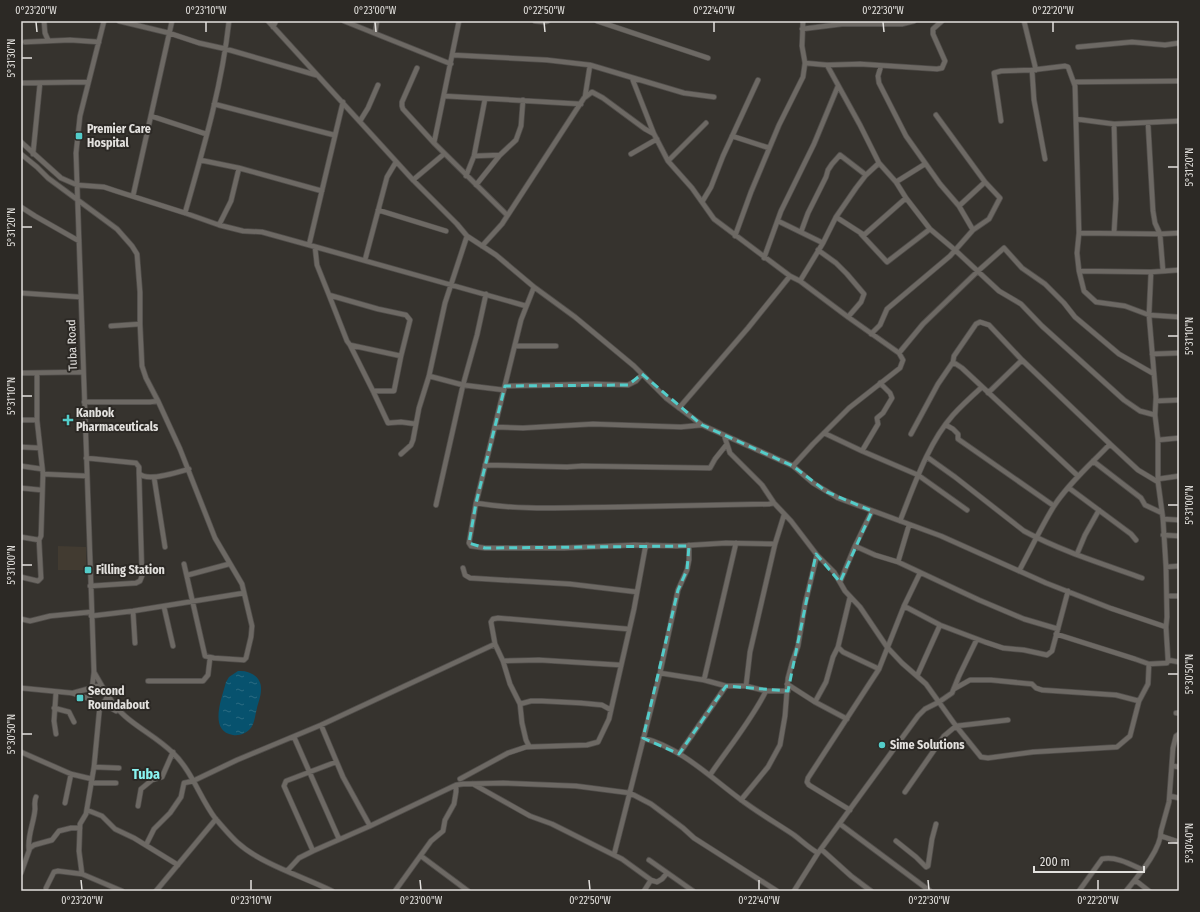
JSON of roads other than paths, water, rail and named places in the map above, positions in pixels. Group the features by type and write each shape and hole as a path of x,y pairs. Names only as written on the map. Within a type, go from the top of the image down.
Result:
{"street":[{"path":"44,21 45,33 48,40"},
{"name":"Tuba Road","path":"92,688 94,672 76,153 77,135 88,82 104,21"},
{"path":"119,21 169,33 199,43 226,49 317,75"},
{"path":"133,196 172,21"},
{"path":"185,213 214,104 226,49 229,21"},
{"path":"268,21 396,162 467,236 506,263 534,287 569,312 642,374 658,391 702,425 793,466 813,483 827,492 964,546 1068,591 1166,627"},
{"path":"273,27 276,21"},
{"path":"344,21 451,64"},
{"path":"375,33 377,21"},
{"path":"434,144 459,21"},
{"path":"535,21 548,21"},
{"path":"597,21 708,58"},
{"path":"735,236 779,124 803,77 805,63 802,46 803,21"},
{"path":"802,29 837,23 902,24 914,21"},
{"path":"805,63 942,68 945,61 933,34 933,29 942,21"},
{"path":"1024,21 1034,70 1034,100 1045,159"},
{"path":"25,42 82,40 99,42"},
{"path":"1078,47 1132,42 1165,45 1179,43"},
{"path":"453,55 547,60 590,65 684,93 714,97"},
{"path":"482,246 497,230 581,104 584,98 590,65"},
{"path":"827,65 879,163 896,182 906,198 930,229 955,250 998,291 1021,304 1048,331 1124,400 1140,411 1155,415"},
{"path":"881,66 878,76 883,92 906,136 925,164 958,206 973,230"},
{"path":"1001,121 994,73 1001,71 1068,67 1075,86 1079,233 1077,253 1079,271 1084,291 1096,302 1125,306 1148,315 1179,316"},
{"path":"417,68 402,106 434,144 507,215"},
{"path":"632,78 654,134 668,161 692,188 714,219 764,258 800,281 900,354 903,360 900,368 849,408 793,466"},
{"path":"702,202 711,187 723,156 758,80"},
{"path":"1074,82 1179,81"},
{"path":"21,83 88,82"},
{"path":"33,154 40,83"},
{"path":"360,121 368,108 378,85"},
{"path":"764,258 781,211 814,144 838,86"},
{"path":"584,98 588,94 595,92 644,129 654,134"},
{"path":"444,96 581,104"},
{"path":"466,176 474,156 484,99"},
{"path":"476,185 500,155 516,140 520,126 523,100"},
{"path":"309,244 343,102"},
{"path":"214,104 334,135"},
{"path":"872,334 880,325 887,309 950,256 973,230 989,219 1000,198 985,182 936,115"},
{"path":"151,116 206,134"},
{"path":"1076,119 1114,124 1179,121"},
{"path":"668,161 706,123"},
{"path":"1148,123 1153,210 1155,223 1160,234 1163,271"},
{"path":"1114,124 1116,199 1114,233"},
{"path":"732,136 770,148"},
{"path":"631,154 657,139"},
{"path":"21,142 61,178 77,185 104,187 219,225 243,231 262,232 309,244 451,286 486,294 526,306"},
{"path":"21,154 48,178 117,229 137,254 140,292 142,366 146,378 189,469 214,538 242,584 252,626 251,637 246,658 244,660 210,658 205,656 188,575 184,564"},
{"path":"413,180 444,154"},
{"path":"474,156 500,155"},
{"path":"801,232 808,212 826,177 828,170 840,155 866,175"},
{"path":"200,160 239,168 322,191"},
{"path":"365,260 387,177 396,162"},
{"path":"800,281 823,243 836,217 866,175 879,163"},
{"path":"896,182 925,164"},
{"path":"219,225 231,202 239,168"},
{"path":"958,206 985,182"},
{"path":"861,234 864,235 906,198"},
{"path":"21,207 79,241"},
{"path":"378,210 446,231"},
{"path":"836,217 861,234 887,262 930,229"},
{"path":"778,221 823,243"},
{"path":"1079,233 1179,233"},
{"path":"400,454 411,445 422,396 429,376 445,303 467,236"},
{"path":"315,247 317,265 347,341 388,423 401,422 416,424"},
{"path":"900,354 923,324 1004,248 1022,268 1045,284 1064,303 1075,317 1119,354 1154,374"},
{"path":"818,250 836,263 864,294 861,302 848,317"},
{"path":"1079,271 1151,272 1179,270"},
{"path":"1151,272 1148,315 1156,400 1155,415 1158,440 1158,480 1163,520 1166,567 1166,627 1168,660"},
{"path":"679,408 748,328 790,276"},
{"path":"534,287 521,320 516,346 485,465 469,543 471,546 485,548 564,548 634,545 689,546 736,543 776,544"},
{"path":"21,293 80,297"},
{"path":"436,506 463,385 477,336 486,294"},
{"path":"329,295 378,309 406,315 410,320 400,356 394,391 373,391"},
{"path":"911,434 938,384 953,362 954,356 974,326 980,322 988,325 1022,360 1138,470 1158,480 1179,476"},
{"path":"111,326 140,324"},
{"path":"350,345 400,356"},
{"path":"516,346 556,346"},
{"path":"1152,354 1179,353"},
{"path":"988,393 1022,360"},
{"path":"953,362 962,368 1078,476"},
{"path":"21,373 83,372"},
{"path":"21,577 38,581 41,578 39,540 42,516 42,472 37,420 37,373"},
{"path":"429,376 463,385 504,388 595,384 628,385 636,381 642,374"},
{"path":"862,451 878,424 878,418 883,413 892,398 890,393 880,383"},
{"path":"900,521 918,475 946,425 953,415 982,387"},
{"path":"1156,400 1179,400"},
{"path":"84,402 158,401"},
{"path":"21,420 37,420"},
{"path":"495,427 523,428 593,424 680,427 702,425"},
{"path":"946,425 958,434 958,439 1054,506"},
{"path":"824,433 918,475 967,510"},
{"path":"724,436 730,453 762,485 774,503 817,555 834,572 845,591 860,607 887,647 902,663 926,684 956,726 981,757 988,758 1033,752 1117,747 1130,736 1139,701 1148,684 1149,664"},
{"path":"1158,440 1179,438"},
{"path":"485,465 710,468 727,444"},
{"path":"1019,571 1054,506 1078,476 1110,444"},
{"path":"21,447 40,448"},
{"path":"927,457 1024,531 1036,538 1142,578"},
{"path":"86,458 136,463 139,467 142,576 140,581 136,583 90,586"},
{"path":"1093,461 1141,498 1145,505 1162,513"},
{"path":"21,466 42,472 87,476"},
{"path":"139,473 141,476 154,477 189,469"},
{"path":"154,477 165,547"},
{"path":"21,488 41,490"},
{"path":"1069,488 1131,534 1136,540"},
{"path":"476,503 511,507 586,508 774,503"},
{"path":"1077,554 1085,535 1099,510"},
{"path":"840,582 872,511"},
{"path":"746,686 750,652 784,515"},
{"path":"1163,520 1179,520"},
{"path":"898,562 909,524"},
{"path":"1163,535 1179,536"},
{"path":"21,537 39,540"},
{"path":"704,680 736,543"},
{"path":"460,779 508,753 530,746 543,747 587,745 598,742 611,710 647,545"},
{"path":"614,855 660,673 678,590 687,570 689,546"},
{"path":"855,546 875,555 898,562 1024,619 1057,632 1149,664 1167,663 1168,660 1179,662"},
{"path":"740,800 768,767 780,745 792,663 798,646 805,604 817,555"},
{"path":"188,575 229,564"},
{"path":"1166,567 1179,566"},
{"path":"463,568 465,575 470,578 570,584 637,592"},
{"path":"850,810 809,785 807,782 808,778 879,669 904,606 920,573"},
{"path":"904,606 940,625 1003,648 1024,650 1047,655 1052,651 1068,591"},
{"path":"21,619 30,621 50,616 134,611 244,593"},
{"path":"1167,596 1179,596"},
{"path":"815,702 826,682 833,657 838,647 850,597"},
{"path":"164,607 173,646"},
{"path":"134,611 136,643"},
{"path":"530,746 526,740 523,729 520,704 506,675 503,661 495,644 491,622 498,618 628,629"},
{"path":"917,676 940,625"},
{"path":"794,891 819,851 918,716 925,709 952,693 977,639"},
{"path":"146,845 154,829 170,813 181,797 184,783 193,781 237,760 321,725 495,644"},
{"path":"838,647 843,652 879,669"},
{"path":"148,681 203,681 208,675 210,658"},
{"path":"503,661 539,660 620,665"},
{"path":"94,672 106,690 113,705 120,713"},
{"path":"660,673 704,680 726,686 746,686 766,690 788,691"},
{"path":"954,689 970,680 991,680 1032,684 1036,688 1042,690 1116,695 1139,701"},
{"path":"788,684 815,702 847,719"},
{"path":"72,693 96,686 102,686"},
{"path":"679,754 726,686"},
{"path":"21,688 72,693 90,699 93,702 120,713 173,752 183,764 216,819 238,843 252,853 287,871 332,891"},
{"path":"90,699 89,694 92,688"},
{"path":"710,775 756,710 766,690"},
{"path":"56,692 54,708 56,734"},
{"path":"82,874 79,851 81,821 86,814 92,781 101,704 106,700 108,695"},
{"path":"520,704 531,701 581,703 602,705 611,710"},
{"path":"54,708 69,712 74,722"},
{"path":"905,792 944,736 956,726 1008,720"},
{"path":"321,725 336,762 370,826"},
{"path":"1126,891 1143,870 1154,852 1161,836 1170,796 1173,748 1176,736 1179,734"},
{"path":"294,737 339,839"},
{"path":"643,738 654,741 679,754 710,775 740,800 794,835 810,849 819,851 871,891"},
{"path":"21,752 71,774 92,781 116,783"},
{"path":"138,806 141,789 152,780 162,777 173,752"},
{"path":"313,851 284,786 286,781 336,762"},
{"path":"1173,766 1179,767"},
{"path":"94,767 119,768"},
{"path":"65,803 71,774"},
{"path":"287,871 299,858 456,785 503,783 576,786 630,793 651,804 694,838 777,891"},
{"path":"473,784 530,816 552,824 614,855 651,880 657,882 667,873"},
{"path":"395,891 435,837 442,831 445,820 454,804 456,785"},
{"path":"1170,796 1179,798"},
{"path":"21,873 29,850 29,839 35,810 34,800 36,797"},
{"path":"87,810 106,819 115,829 134,838 178,865"},
{"path":"156,891 216,819"},
{"path":"840,824 930,891"},
{"path":"896,841 926,867 928,866 936,824"},
{"path":"29,850 34,845 52,840 59,831 71,828 80,828"},
{"path":"1161,836 1179,842"},
{"path":"421,856 468,891"},
{"path":"1080,891 1102,859 1109,858 1119,860 1143,870"},
{"path":"649,860 689,890"},
{"path":"46,888 54,872 58,871 82,874 122,891"},
{"path":"644,891 651,880"},
{"path":"1135,880 1149,891"}],"water":[{"path":"238,671 251,673 254,675 260,681 261,690 252,727 245,733 233,735 225,732 221,727 219,713 226,682 229,677"}],"place":[{"name":"Premier Care Hospital","path":"79,136"},
{"name":"Kanbok Pharmaceuticals","path":"68,420"},
{"name":"Filling Station","path":"88,570"},
{"name":"Second Roundabout","path":"80,698"},
{"name":"Sime Solutions","path":"882,745"}],"district":[{"name":"Tuba","path":"146,774"}]}
